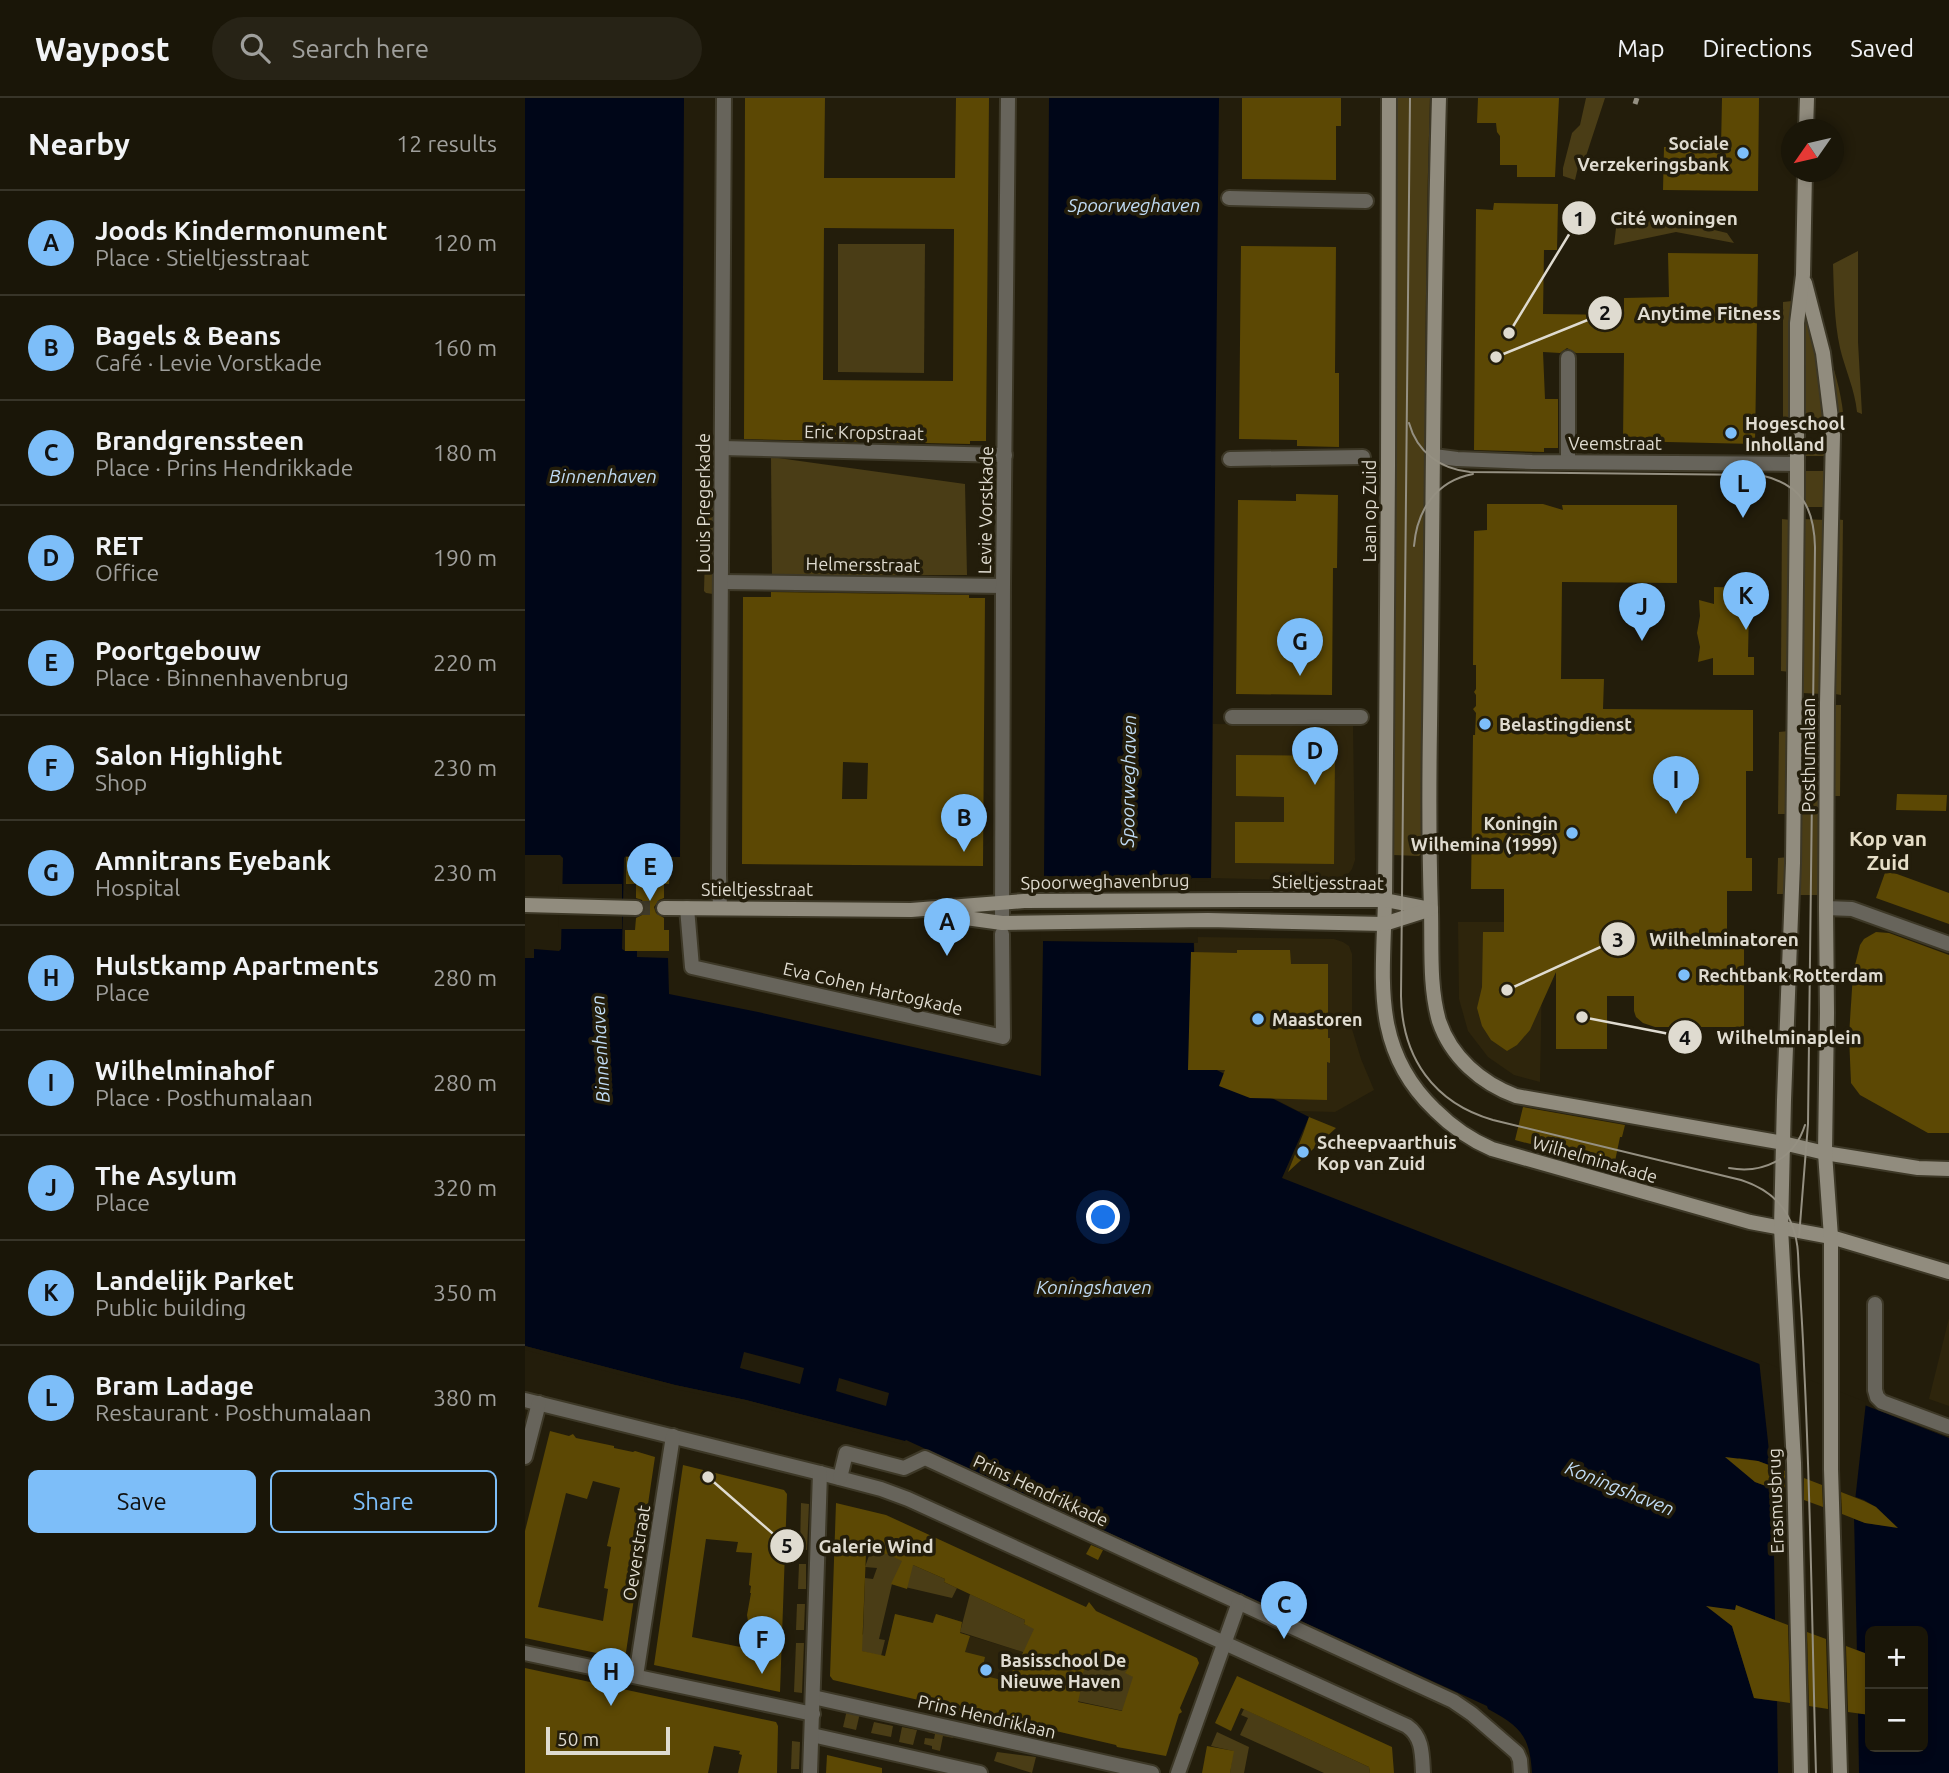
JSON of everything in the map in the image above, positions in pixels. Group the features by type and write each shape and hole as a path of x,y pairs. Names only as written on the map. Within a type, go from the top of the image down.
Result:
{"main road":[{"name":"Laan op Zuid","path":"1384,923 1389,98"},
{"path":"1439,98 1429,860 1433,976 1439,1020 1445,1034 1471,1070 1516,1096 1783,1143 1825,1153 1918,1168 1949,1169"},
{"path":"1806,119 1807,98"},
{"name":"Posthumalaan","path":"1781,1228 1793,863 1797,323 1803,275 1805,182"},
{"name":"Posthumalaan","path":"1803,275 1823,353 1833,439 1827,703 1828,1013 1825,1153 1831,1237"},
{"name":"Stieltjesstraat","path":"1209,900 1385,900 1431,909"},
{"name":"Spoorweghavenbrug","path":"1001,902 1209,900"},
{"name":"Stieltjesstraat","path":"664,908 911,910 1001,902"},
{"path":"525,905 629,907"},
{"path":"1002,929 1024,923 1208,920 1384,923 1431,909"},
{"name":"Stieltjesstraat","path":"911,910 1002,929"},
{"name":"Wilhelminakade","path":"1384,923 1384,989 1390,1040 1399,1065 1424,1099 1449,1123 1484,1145 1514,1156 1750,1222 1831,1237 1949,1272"},
{"name":"Erasmusbrug","path":"1781,1228 1794,1463 1801,1773"},
{"path":"1831,1237 1831,1469 1840,1773"}],"street":[{"name":"Louis Pregerkade","path":"720,908 724,98"},
{"name":"Levie Vorstkade","path":"1002,929 1008,98"},
{"path":"1229,198 1366,201"},
{"path":"1568,358 1568,462"},
{"name":"Eric Kropstraat","path":"722,448 1005,455"},
{"path":"1230,459 1363,457"},
{"name":"Veemstraat","path":"1434,457 1568,462 1797,464"},
{"name":"Helmersstraat","path":"722,582 1003,586"},
{"path":"1232,716 1361,717"},
{"name":"Eva Cohen Hartogkade","path":"687,908 692,967 1003,1037 1002,929"},
{"path":"1826,908 1852,909 1949,944"},
{"path":"1875,1304 1877,1396 1882,1402 1949,1427"},
{"path":"525,1457 532,1401 881,1489 1401,1723 1413,1730 1421,1746 1423,1773"},
{"name":"Oeverstraat","path":"636,1676 673,1436"},
{"name":"Prins Hendrikkade","path":"839,1478 846,1453 904,1468 925,1458 1424,1687 1465,1709 1508,1745 1519,1756 1521,1773"},
{"path":"810,1773 820,1473"},
{"path":"1178,1773 1239,1602"},
{"path":"525,1653 813,1714"},
{"name":"Prins Hendriklaan","path":"813,1697 1152,1773"},
{"path":"812,1735 980,1773"}],"shaded area":[{"path":"1397,98 1430,98 1423,760 1419,856 1393,855 1392,852"},
{"path":"1586,98 1605,98 1575,180 1563,176 1563,168 1572,133 1580,125"},
{"path":"1618,211 1727,233 1734,243 1676,232 1614,245"},
{"path":"838,244 925,244 924,373 838,372"},
{"path":"1858,251 1858,342 1862,414 1857,412 1840,348 1835,316 1833,264"},
{"path":"1792,301 1793,430 1783,430 1783,302"},
{"path":"1802,309 1805,309 1820,367 1827,431 1804,431"},
{"path":"1832,363 1843,413 1844,431 1838,432 1829,365"},
{"path":"1803,443 1827,443 1827,456 1803,456"},
{"path":"771,457 965,484 967,575 772,576"},
{"path":"1803,471 1826,471 1826,507 1803,507"},
{"path":"707,478 714,480 713,594 704,591"},
{"path":"1782,519 1791,520 1790,672 1781,671"},
{"path":"1802,519 1826,520 1823,694 1802,693"},
{"path":"1836,519 1843,520 1841,695 1835,694"},
{"path":"1834,705 1841,705 1840,796 1833,796"},
{"path":"1213,724 1353,725 1355,860 1346,877 1337,881 1211,878"},
{"path":"1801,724 1823,724 1822,895 1798,895"},
{"path":"1789,731 1788,814 1778,814 1779,732"},
{"path":"1789,857 1785,894 1777,894 1778,858"},
{"path":"1458,922 1543,922 1540,1082 1514,1075 1488,1057 1468,1031 1459,999"},
{"name":"Maastoren","path":"1194,937 1334,939 1349,946 1352,954 1352,1029 1374,1090 1335,1112 1298,1111 1197,1060"},
{"path":"1949,1318 1949,1406 1929,1399"},
{"path":"801,1503 809,1504 807,1550 800,1549"},
{"path":"872,1547 945,1579 944,1582 957,1588 952,1598 892,1584 879,1639 885,1640 881,1656 849,1648 863,1634 865,1578 873,1579 877,1568 865,1567"},
{"path":"799,1564 806,1564 806,1589 798,1589"},
{"path":"970,1594 1025,1620 1024,1624 1129,1667 1126,1673 1134,1677 1133,1713 1016,1688 1023,1652 960,1632"},
{"path":"797,1604 805,1604 804,1630 796,1630"},
{"name":"Basisschool De Nieuwe Haven","path":"895,1614 932,1623 936,1614 962,1622 961,1633 1023,1652 1008,1720 969,1711 963,1713 959,1709 943,1705 953,1664 888,1644"},
{"path":"796,1643 804,1643 802,1693 794,1692"},
{"path":"1244,1709 1369,1767 1370,1773 1324,1773 1240,1735 1248,1718 1241,1715"},
{"path":"847,1710 860,1713 856,1730 843,1727"},
{"path":"874,1722 893,1726 891,1737 871,1733"},
{"path":"902,1727 917,1730 913,1745 899,1742"},
{"path":"928,1728 954,1734 953,1738 943,1736 940,1751 932,1749 932,1746 924,1744 925,1738 934,1739 935,1734 927,1732"},
{"path":"1217,1732 1249,1747 1244,1773 1230,1773 1233,1751 1211,1746"},
{"path":"792,1741 800,1742 799,1769 791,1769"},
{"path":"997,1752 1036,1757 1032,1773 994,1761"}],"water":[{"path":"525,98 684,98 680,857 624,858 622,949 637,951 637,957 668,958 669,994 1041,1076 1049,98 1219,98 1211,878 1192,878 1197,1060 1309,1117 1282,1178 1949,1438 1949,1773 1532,1773 1526,1741 1515,1727 1487,1706 906,1440 525,1346 525,958 534,958 534,949 561,949 563,858 560,855 525,855","holes":["1739,1458 1758,1461 1864,1500 1876,1507 1887,1526 1865,1523 1755,1482 1733,1463","1737,1606 1865,1653 1865,1626 1928,1626 1928,1752 1865,1752 1865,1714 1754,1698 1732,1626 1720,1617 1735,1610"]}],"pier":[{"path":"1041,876 1209,879 1209,882 1195,881 1198,943 1040,941"},
{"path":"559,884 622,884 622,929 558,929"},
{"path":"525,1346 903,1441 902,1444 745,1403 674,1389 525,1350"},
{"path":"744,1352 804,1368 800,1384 740,1368"},
{"path":"1759,1360 1866,1402 1855,1501 1771,1469"},
{"path":"839,1378 889,1393 886,1406 836,1391"},
{"path":"1773,1485 1854,1515 1857,1654 1775,1624"},
{"path":"1777,1698 1858,1710 1859,1773 1778,1773"}],"building":[{"path":"745,98 825,98 824,178 955,178 956,98 989,98 986,441 970,441 970,444 744,439","holes":["824,228 954,229 953,381 823,380"]},
{"path":"1242,98 1341,98 1341,126 1336,126 1336,180 1242,179"},
{"path":"1478,98 1559,98 1555,177 1517,177 1517,165 1500,165 1500,136 1496,123 1477,123"},
{"path":"1722,98 1759,98 1758,191 1663,190 1664,147 1721,148"},
{"path":"1494,203 1558,204 1557,250 1544,250 1543,314 1624,315 1624,298 1669,297 1668,253 1758,254 1755,444 1623,441 1624,353 1576,353 1567,348 1560,353 1543,352 1545,399 1558,399 1558,448 1544,448 1544,452 1474,450 1476,209 1493,210"},
{"path":"1241,246 1336,247 1335,373 1339,373 1339,447 1297,446 1297,440 1239,439"},
{"path":"1296,494 1338,495 1337,568 1333,568 1332,695 1236,694 1238,500 1296,501"},
{"path":"1487,504 1543,504 1563,510 1562,505 1677,505 1677,583 1562,582 1561,679 1604,679 1603,709 1753,710 1753,771 1746,771 1746,858 1752,858 1752,891 1727,891 1727,934 1744,934 1744,1027 1655,1027 1636,1017 1634,996 1607,996 1607,1049 1556,1049 1556,972 1530,1030 1517,1045 1507,1051 1491,1040 1482,1026 1477,1008 1482,987 1483,932 1504,932 1504,889 1471,889 1473,735 1476,713 1473,709 1476,706 1476,665 1473,665 1474,531 1487,530"},
{"path":"1714,587 1754,588 1754,606 1749,606 1748,657 1754,657 1754,675 1713,675 1713,658 1698,662 1699,600 1714,604"},
{"path":"771,592 969,595 969,598 985,598 983,866 742,864 743,597 771,597","holes":["843,762 868,763 867,799 842,799"]},
{"path":"1236,755 1335,756 1334,864 1235,863 1235,822 1284,822 1284,797 1236,796"},
{"path":"1897,794 1947,795 1946,811 1896,810"},
{"path":"626,857 670,857 669,884 664,884 664,898 654,907 656,913 664,918 664,930 669,930 669,951 625,951 625,930 635,930 636,918 644,914 646,908 642,900 636,898 636,884 626,884"},
{"path":"1886,870 1949,893 1949,924 1876,898"},
{"path":"1876,932 1889,933 1949,955 1949,1133 1928,1133 1860,1095 1851,1083 1849,1036 1853,973 1860,945 1864,939"},
{"name":"Maastoren","path":"1237,950 1290,950 1291,964 1328,964 1330,1063 1327,1062 1327,1100 1250,1098 1219,1086 1225,1070 1188,1070 1191,952 1237,953"},
{"path":"1523,1107 1625,1125 1614,1166 1515,1140"},
{"name":"Scheepvaarthuis Kop van Zuid","path":"1309,1117 1336,1128 1288,1172 1303,1134"},
{"path":"550,1431 569,1436 573,1434 576,1438 655,1457 625,1659 525,1638 525,1531","holes":["593,1481 620,1488 607,1546 611,1547 604,1588 608,1589 603,1621 538,1607 566,1493 587,1499"]},
{"path":"1725,1457 1758,1461 1785,1471 1785,1493 1755,1482"},
{"path":"683,1465 784,1490 787,1494 780,1692 654,1665","holes":["706,1539 738,1542 736,1552 752,1553 749,1585 751,1593 747,1615 749,1627 745,1648 692,1637"]},
{"path":"1804,1478 1822,1485 1823,1507 1804,1500"},
{"path":"1841,1492 1876,1507 1898,1528 1865,1523 1842,1514"},
{"path":"836,1503 886,1515 1086,1607 1089,1602 1096,1611 1197,1658 1199,1663 1180,1708 1182,1712 1179,1714 1166,1756 1117,1747 969,1711 963,1715 957,1708 937,1706 833,1680 830,1676","holes":["866,1553 887,1554 902,1561 891,1584 907,1589 913,1565 1025,1620 1024,1624 1034,1629 1021,1657 1016,1656 1010,1682 981,1675 985,1657 965,1652 970,1636 960,1633 962,1622 936,1614 933,1623 895,1614 885,1656 862,1651","1093,1652 1129,1667 1125,1673 1133,1677 1122,1711 1078,1702 1082,1684 1078,1683"]},
{"path":"1091,1545 1103,1550 1098,1560 1086,1554"},
{"path":"1736,1605 1788,1625 1790,1703 1754,1698 1732,1626 1706,1606 1735,1610"},
{"path":"1807,1632 1826,1639 1828,1709 1809,1706"},
{"path":"1846,1646 1865,1653 1865,1714 1848,1712"},
{"path":"525,1668 776,1722 777,1773 738,1773 742,1755 739,1754 740,1751 714,1746 708,1773 525,1773"},
{"path":"1237,1676 1392,1747 1394,1773 1370,1773 1369,1767 1241,1708 1231,1731 1215,1723"},
{"path":"1207,1746 1234,1751 1230,1773 1202,1773"},
{"path":"827,1755 882,1768 882,1773 826,1773"}],"tunnel":[{"path":"636,908 664,908"}],"tram line":[{"path":"1410,98 1401,996 1407,1039 1425,1075 1438,1090 1472,1112 1493,1120 1741,1180 1759,1187 1785,1211 1797,1246 1803,1343 1816,1773"},
{"path":"1409,423 1418,442 1431,457 1459,470 1760,475 1786,484 1803,499 1808,509 1815,547 1808,1124 1799,1237"},
{"path":"1414,546 1419,521 1431,499 1449,483 1473,474"},
{"path":"1729,1168 1753,1169 1775,1162 1793,1147 1805,1125"}],"railway":[{"path":"1635,104 1637,98"}],"place":[{"name":"Sociale Verzekeringsbank","path":"1743,153"},
{"name":"Cité woningen","path":"1509,333"},
{"name":"Anytime Fitness","path":"1496,357"},
{"name":"Hogeschool Inholland","path":"1731,433"},
{"name":"Bram Ladage","path":"1743,518"},
{"name":"Landelijk Parket","path":"1746,630"},
{"name":"The Asylum","path":"1642,641"},
{"name":"Amnitrans Eyebank","path":"1300,676"},
{"name":"Belastingdienst","path":"1485,724"},
{"name":"RET","path":"1315,785"},
{"name":"Wilhelminahof","path":"1676,814"},
{"name":"Koningin Wilhemina (1999)","path":"1572,833"},
{"name":"Bagels & Beans","path":"964,852"},
{"name":"Poortgebouw","path":"650,901"},
{"name":"Joods Kindermonument","path":"947,956"},
{"name":"Rechtbank Rotterdam","path":"1684,975"},
{"name":"Wilhelminatoren","path":"1507,990"},
{"name":"Wilhelminaplein","path":"1582,1017"},
{"name":"Maastoren","path":"1258,1019"},
{"name":"Scheepvaarthuis Kop van Zuid","path":"1303,1152"},
{"name":"Galerie Wind","path":"708,1477"},
{"name":"Brandgrenssteen","path":"1284,1639"},
{"name":"Basisschool De Nieuwe Haven","path":"986,1670"},
{"name":"Salon Highlight","path":"762,1674"},
{"name":"Hulstkamp Apartments","path":"611,1706"}],"district":[{"name":"Kop van Zuid","path":"1888,850"}],"water label":[{"name":"Spoorweghaven","path":"1134,205"},
{"name":"Binnenhaven","path":"603,476"},
{"name":"Spoorweghaven","path":"1128,781"},
{"name":"Binnenhaven","path":"600,1049"},
{"name":"Koningshaven","path":"1094,1287"},
{"name":"Koningshaven","path":"1620,1488"}]}
